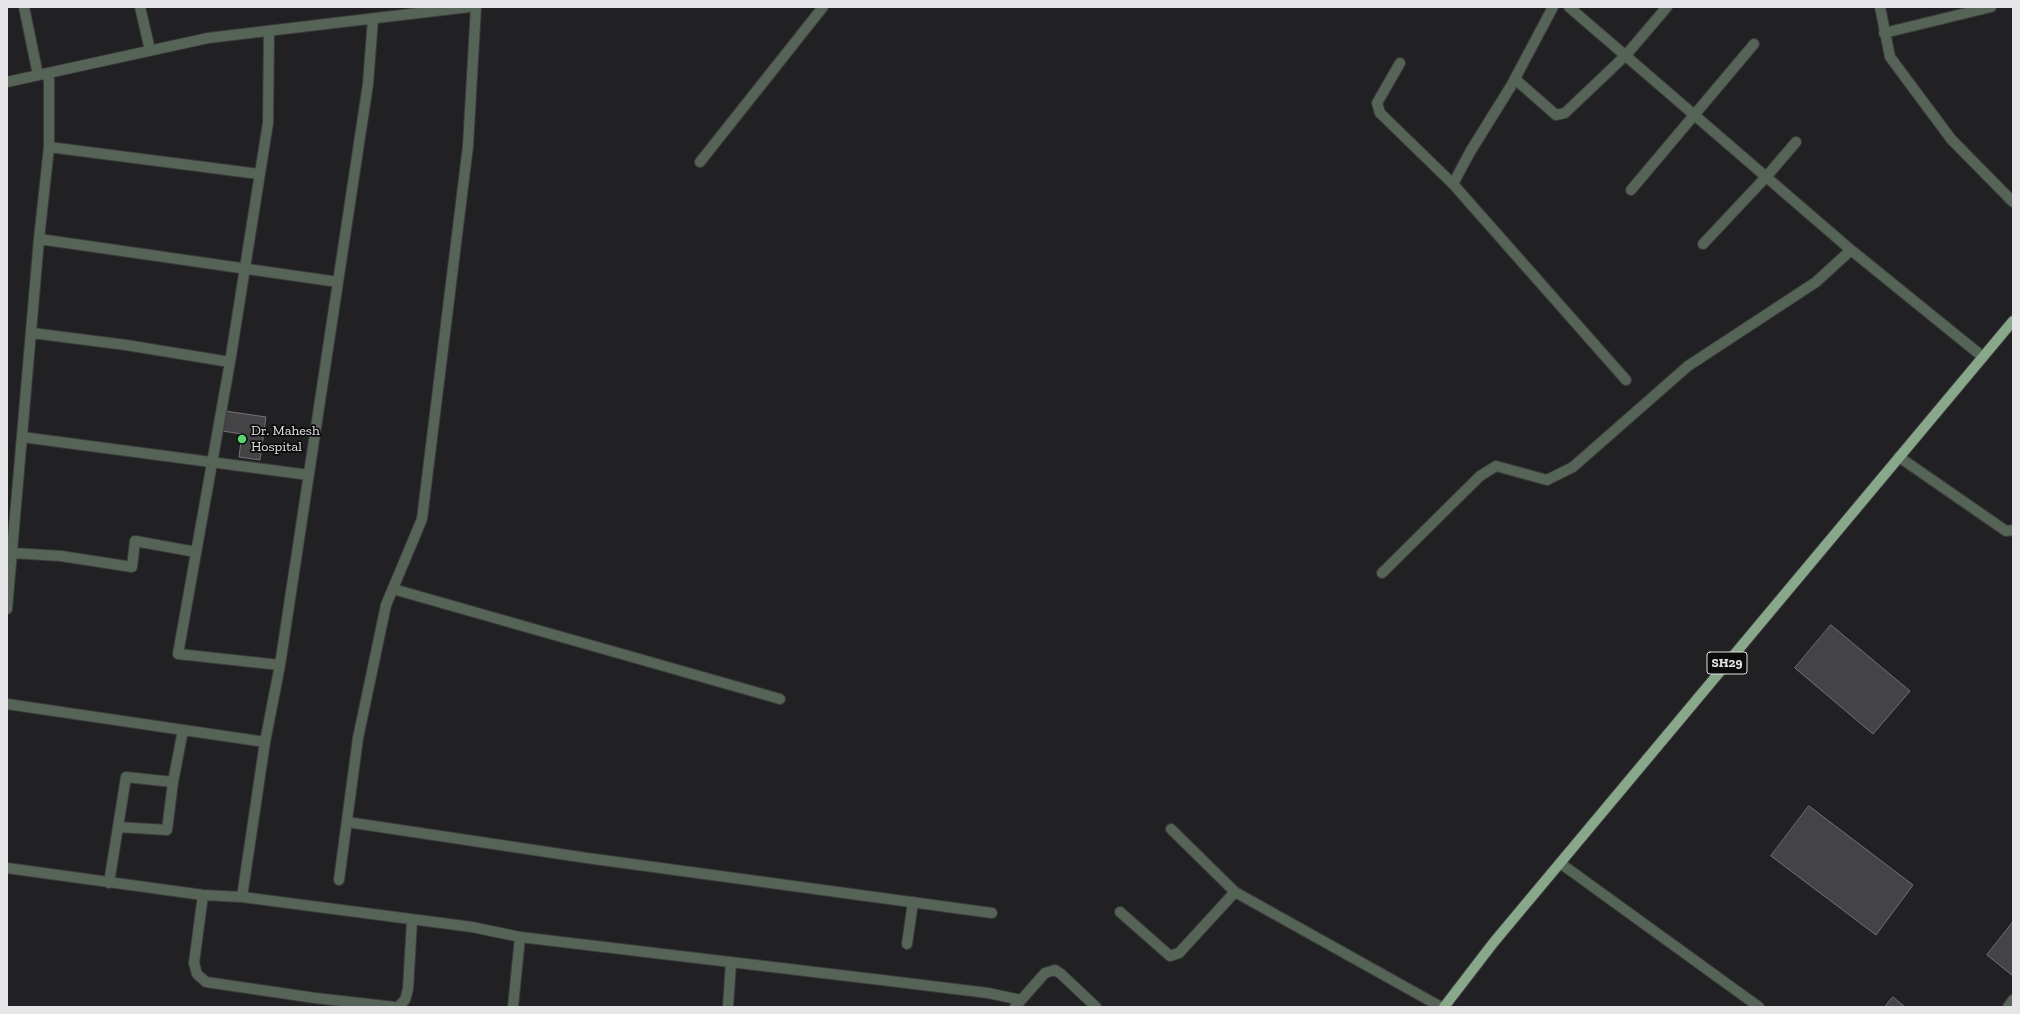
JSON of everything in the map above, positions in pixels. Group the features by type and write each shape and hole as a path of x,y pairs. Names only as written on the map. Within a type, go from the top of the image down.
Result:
{"main road":[{"name":"SH29","path":"1444,1007 1494,942 2013,321"}],"street":[{"path":"24,7 38,75"},
{"path":"140,7 150,50"},
{"path":"7,82 208,38 468,7"},
{"path":"339,880 358,738 386,605 422,519 468,146 476,7"},
{"path":"700,162 823,7"},
{"path":"1453,184 1470,152 1515,79 1552,7"},
{"path":"1569,7 1852,250 1983,357"},
{"path":"1515,79 1556,115 1565,113 1626,55 1667,7"},
{"path":"1880,7 1890,57 1952,139 2013,202"},
{"path":"1884,33 1991,7"},
{"path":"242,897 265,742 280,665 368,84 373,19"},
{"path":"269,31 268,123 230,362 178,654 280,665"},
{"path":"1631,190 1754,44"},
{"path":"1400,63 1377,103 1380,113 1453,184 1626,380"},
{"path":"7,610 12,553 11,523 22,437 39,239 49,148 49,73"},
{"path":"1703,244 1766,177 1796,142"},
{"path":"49,148 259,174"},
{"path":"39,239 338,282"},
{"path":"1382,574 1480,476 1496,466 1547,480 1573,467 1688,366 1816,282 1852,250"},
{"path":"32,332 126,344 230,362"},
{"path":"22,437 309,475"},
{"path":"1899,457 2006,531 2013,530"},
{"path":"12,553 61,556 132,567 135,541 196,552"},
{"path":"393,589 780,699"},
{"path":"7,704 265,742"},
{"path":"118,826 167,830 183,730"},
{"path":"109,883 126,777 174,782"},
{"path":"347,822 587,858 992,913"},
{"path":"1171,829 1235,892 1440,1007"},
{"path":"1560,863 1759,1007"},
{"path":"7,868 203,895 242,897 412,921 472,927 520,937 980,992 1018,1003 1045,973 1055,970 1096,1007"},
{"path":"1120,912 1170,956 1179,953 1235,892"},
{"path":"203,895 194,963 197,974 206,982 315,1003 395,1007"},
{"path":"907,944 913,902"},
{"path":"398,1007 405,1000 408,989 412,921"},
{"path":"513,1007 520,937"},
{"path":"728,1007 731,962"},
{"path":"2008,1007 2013,1000"}],"building":[{"path":"225,411 266,417 260,460 239,457 242,434 222,431"},
{"path":"1831,625 1910,691 1873,734 1795,668"},
{"path":"1809,806 1913,885 1876,935 1771,856"},
{"path":"2013,922 2013,976 1987,955"},
{"path":"1893,997 1905,1007 1885,1007"}],"place":[{"name":"Dr. Mahesh Hospital","path":"242,439"}]}
